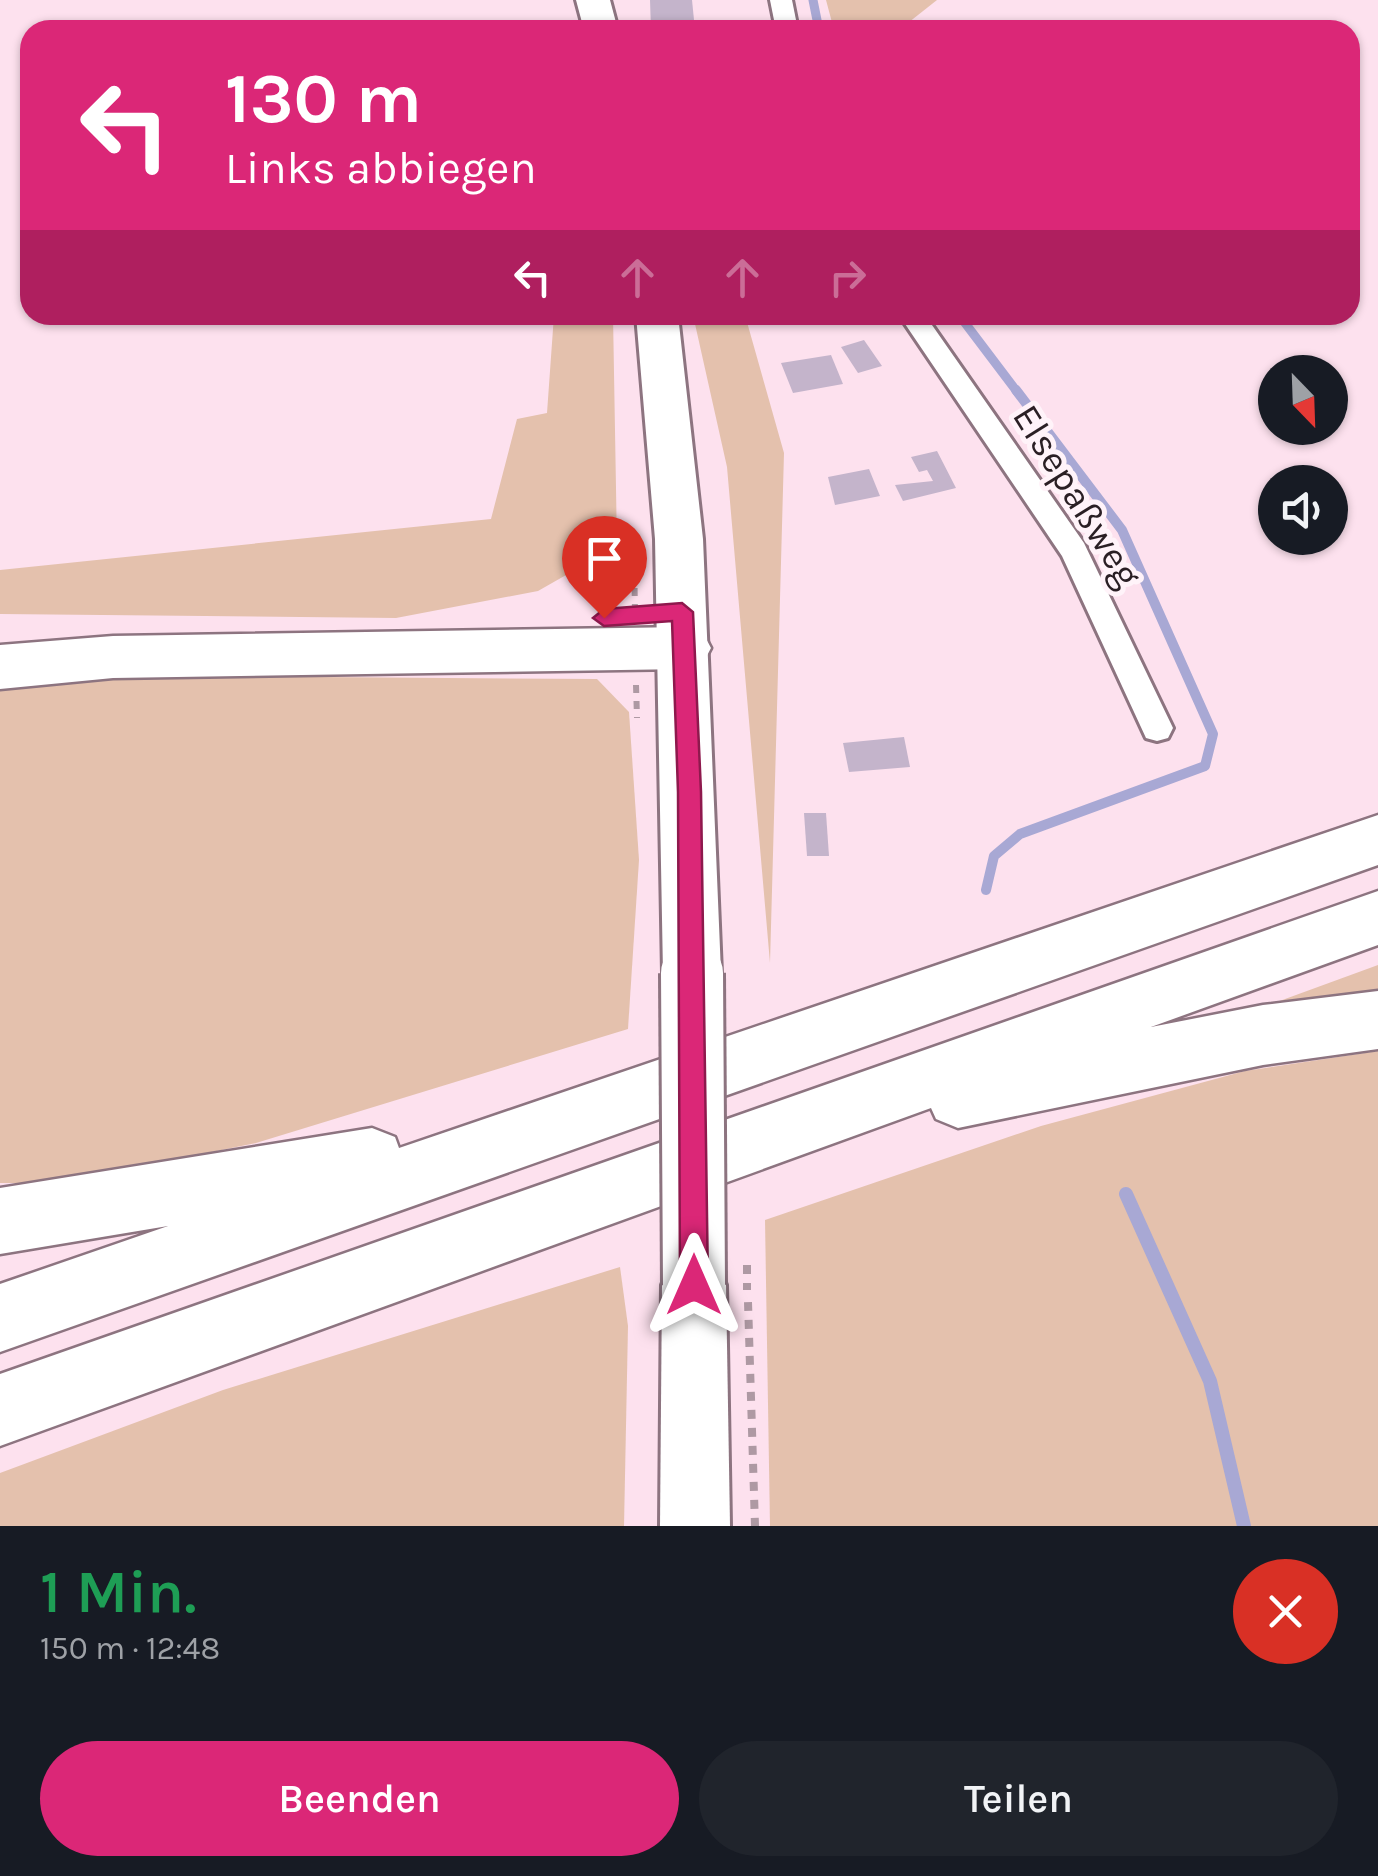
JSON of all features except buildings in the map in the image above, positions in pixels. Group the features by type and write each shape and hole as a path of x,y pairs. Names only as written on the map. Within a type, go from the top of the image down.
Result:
{"highway":[{"path":"0,644 117,635 684,630"},
{"path":"0,667 114,657 684,630"},
{"path":"0,1318 1378,840"},
{"path":"0,1410 1378,918"},
{"path":"764,1136 1263,1035 1378,1020"},
{"path":"0,1222 528,1132"}],"main road":[{"path":"659,325 669,398 684,630 692,973 720,1275 696,1526"}],"street":[{"name":"Elsepaßweg","path":"919,325 1074,552 1157,728"}],"path":[{"path":"720,1275 755,1526"}],"shaded area":[{"path":"826,0 937,0 912,20 831,20"},
{"path":"553,325 613,325 617,546 538,591 396,618 0,614 0,570 491,519 517,419 547,413"},
{"path":"695,325 748,325 784,453 770,963 727,467"},
{"path":"166,676 597,679 629,712 639,860 628,1029 256,1143 59,1183 0,1183 0,688"},
{"path":"1378,965 1378,1006 1258,1009"},
{"path":"1378,1051 1378,1526 770,1526 765,1220 1041,1126 1245,1071"},
{"path":"620,1267 628,1326 624,1526 0,1526 0,1473 223,1390"}],"waterway":[{"path":"813,0 817,20"},
{"path":"967,325 1018,393"},
{"path":"986,890 994,856 1020,834 1205,766 1213,734 1122,530 1016,390"},
{"path":"1126,1194 1210,1381 1244,1526"}],"route":[{"path":"604,618 682,612 690,792 694,1285"}]}
